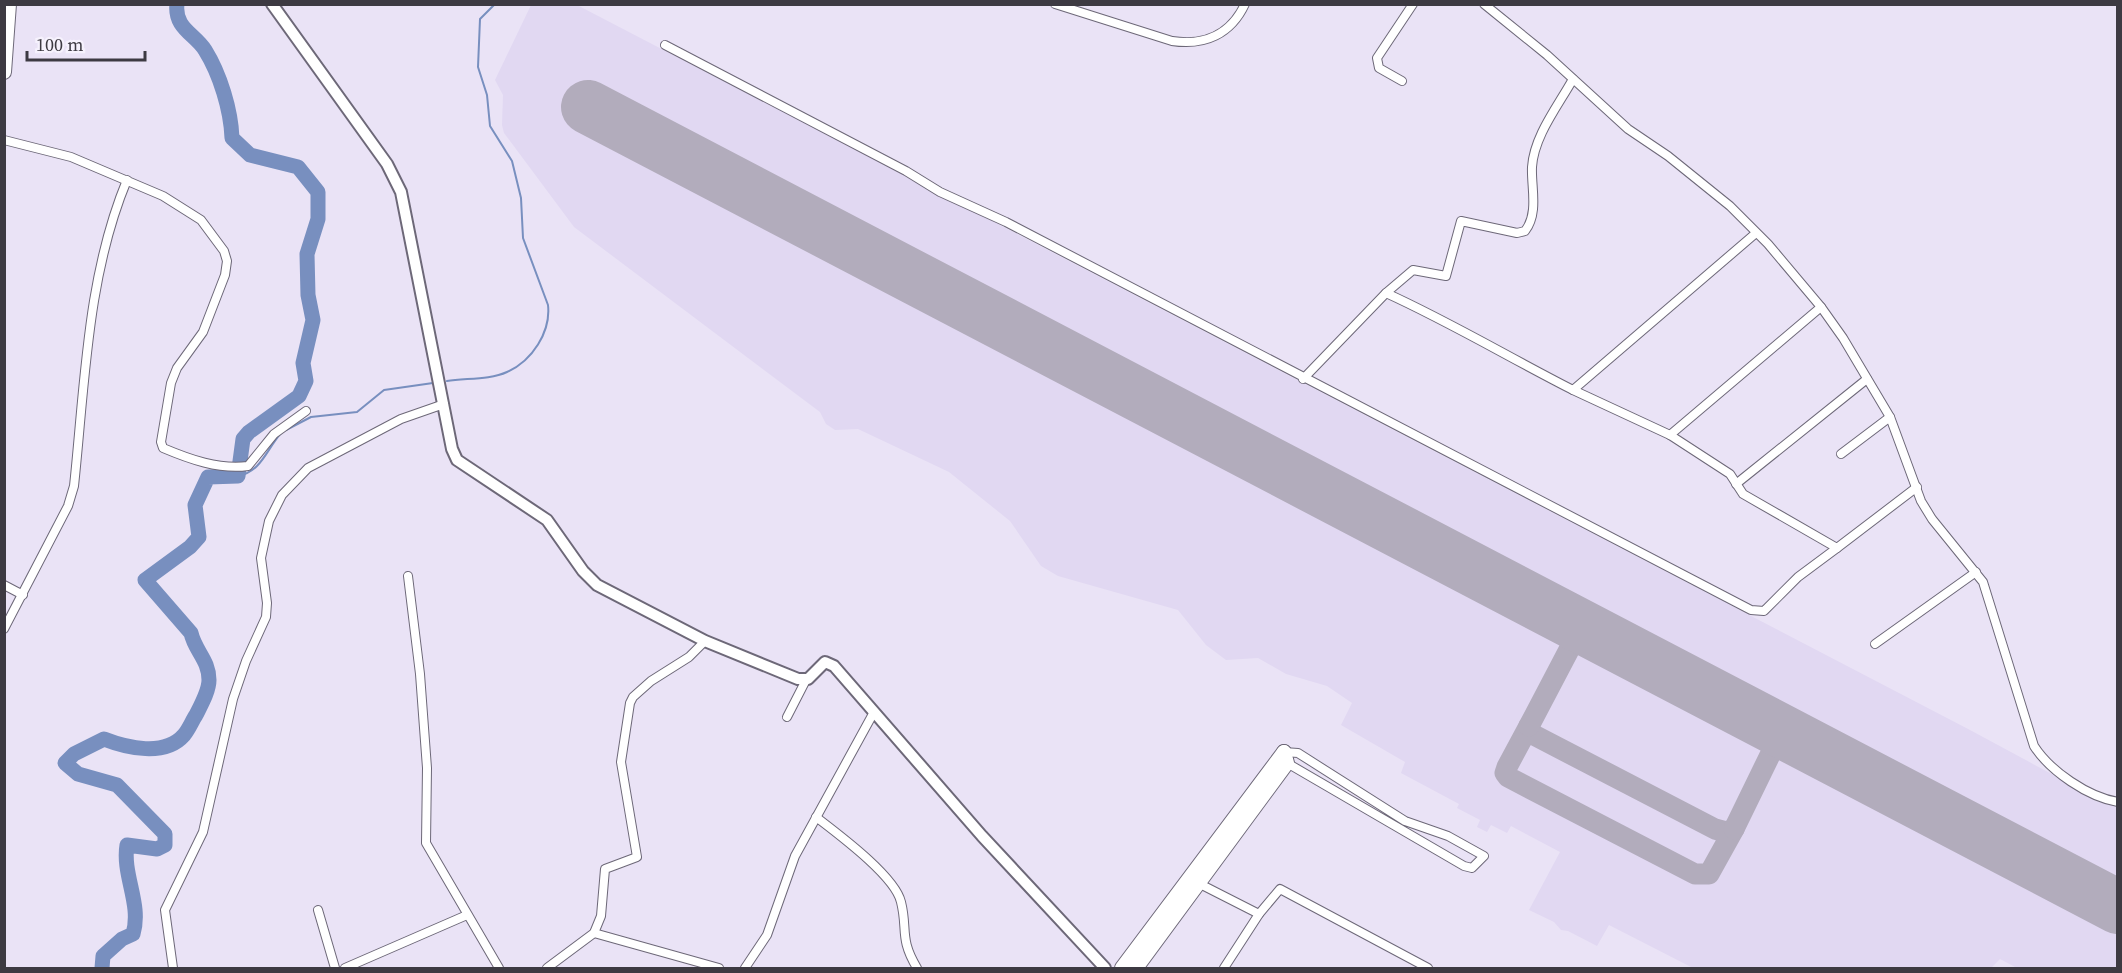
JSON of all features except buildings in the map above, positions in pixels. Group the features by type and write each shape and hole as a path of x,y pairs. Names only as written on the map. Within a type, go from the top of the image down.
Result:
{"highway":[{"path":"4,72 9,4"},
{"path":"1122,969 1198,883 1285,757"},
{"path":"1136,969 1160,926 1285,757"}],"street":[{"path":"272,4 396,181 406,208 452,449 465,466 547,520 583,571 597,585 705,641 791,677 806,680"},
{"path":"1055,4 1173,41 1192,43 1208,40 1224,31 1236,20 1245,4"},
{"path":"1402,81 1379,68 1377,58 1413,4"},
{"path":"1484,4 1547,55 1628,129 1668,156 1731,206 1821,307 1890,417 1917,488 1932,519 1976,572 1987,593 2034,746 2041,757 2068,778 2099,797 2118,802"},
{"path":"665,45 906,171 940,192 1006,222 1303,379 1756,612 1764,611 1798,577 1917,488"},
{"path":"1303,379 1349,328 1413,270 1446,276 1461,221 1517,233 1525,231 1531,218 1534,151 1573,79"},
{"path":"4,140 71,157 163,196 201,220 224,251 227,261 225,275 206,325 177,368 171,383 161,442 163,448 229,468 248,466 274,434 306,411"},
{"path":"4,629 63,519 74,486 94,294 109,228 127,180"},
{"path":"1573,390 1756,233"},
{"path":"1386,293 1442,322 1466,330 1573,390 1670,435 1730,474 1743,495 1837,548"},
{"path":"1670,435 1821,307"},
{"path":"1736,484 1867,379"},
{"path":"173,969 165,917 166,903 194,855 203,832 233,699 246,661 266,617 267,603 261,558 269,521 282,495 308,468 401,419 444,404"},
{"path":"1841,454 1890,417"},
{"path":"1875,644 1976,572"},
{"path":"408,576 426,756 428,813 426,843 499,969"},
{"path":"4,585 22,595"},
{"path":"548,969 594,933 601,916 604,871 636,858 638,854 621,762 630,703 633,697 651,681 689,657 705,641"},
{"path":"787,717 806,680 825,662 829,663 982,836 1105,969"},
{"path":"745,969 767,935 795,856 874,712"},
{"path":"1298,753 1405,821 1448,836 1484,856 1472,868 1464,866 1285,757 1298,753"},
{"path":"816,817 856,848 896,889 901,902 904,941 916,969"},
{"path":"1198,883 1259,914"},
{"path":"1224,969 1259,914 1280,888 1428,969"},
{"path":"318,910 335,969"},
{"path":"345,969 466,915"},
{"path":"594,933 719,969"}],"shaded area":[{"path":"531,5 577,5 1970,730 2061,779 2095,801 2117,807 2117,968 2017,968 2000,959 1991,968 1693,968 1609,925 1597,946 1568,931 1561,930 1554,922 1529,910 1560,852 1511,826 1507,833 1491,825 1487,832 1477,827 1480,820 1457,808 1459,804 1401,773 1405,762 1341,725 1352,703 1327,686 1286,674 1258,658 1226,660 1206,645 1178,610 1058,576 1041,566 1010,521 949,472 858,429 835,430 826,424 820,412 574,227 504,133 502,125 503,95 495,80"}],"waterway":[{"path":"102,968 103,956 122,939 133,934 135,912 127,867 127,845 157,849 165,845 165,834 117,785 78,774 65,763 74,754 104,739 145,749 156,748 176,742 189,728 208,689 207,667 191,633 145,580 190,547 199,537 195,505 208,477 238,476 243,439 249,432 299,396 306,381 303,363 313,320 308,295 307,254 318,219 318,192 298,167 250,155 232,138 227,104 220,81 201,44 182,25 177,12 177,4"},
{"path":"447,381 493,376 516,367 532,353 538,344 548,315 548,305 523,238 521,198 512,161 490,126 487,95 478,67 480,19 495,4"},
{"path":"286,430 311,417 357,412 384,390 433,383"},
{"path":"238,476 253,470 281,433"}],"taxiway":[{"path":"1558,615 1569,628 1571,646"},
{"path":"1529,726 1571,646 1584,637 1602,638"},
{"path":"1763,722 1772,737 1772,751"},
{"path":"1529,726 1532,734 1715,829 1726,832 1734,829 1709,874 1695,874 1508,777 1505,773 1507,767 1529,726"},
{"path":"1734,829 1772,751 1784,742 1802,742"}],"runway":[{"path":"588,107 2118,907"}]}
